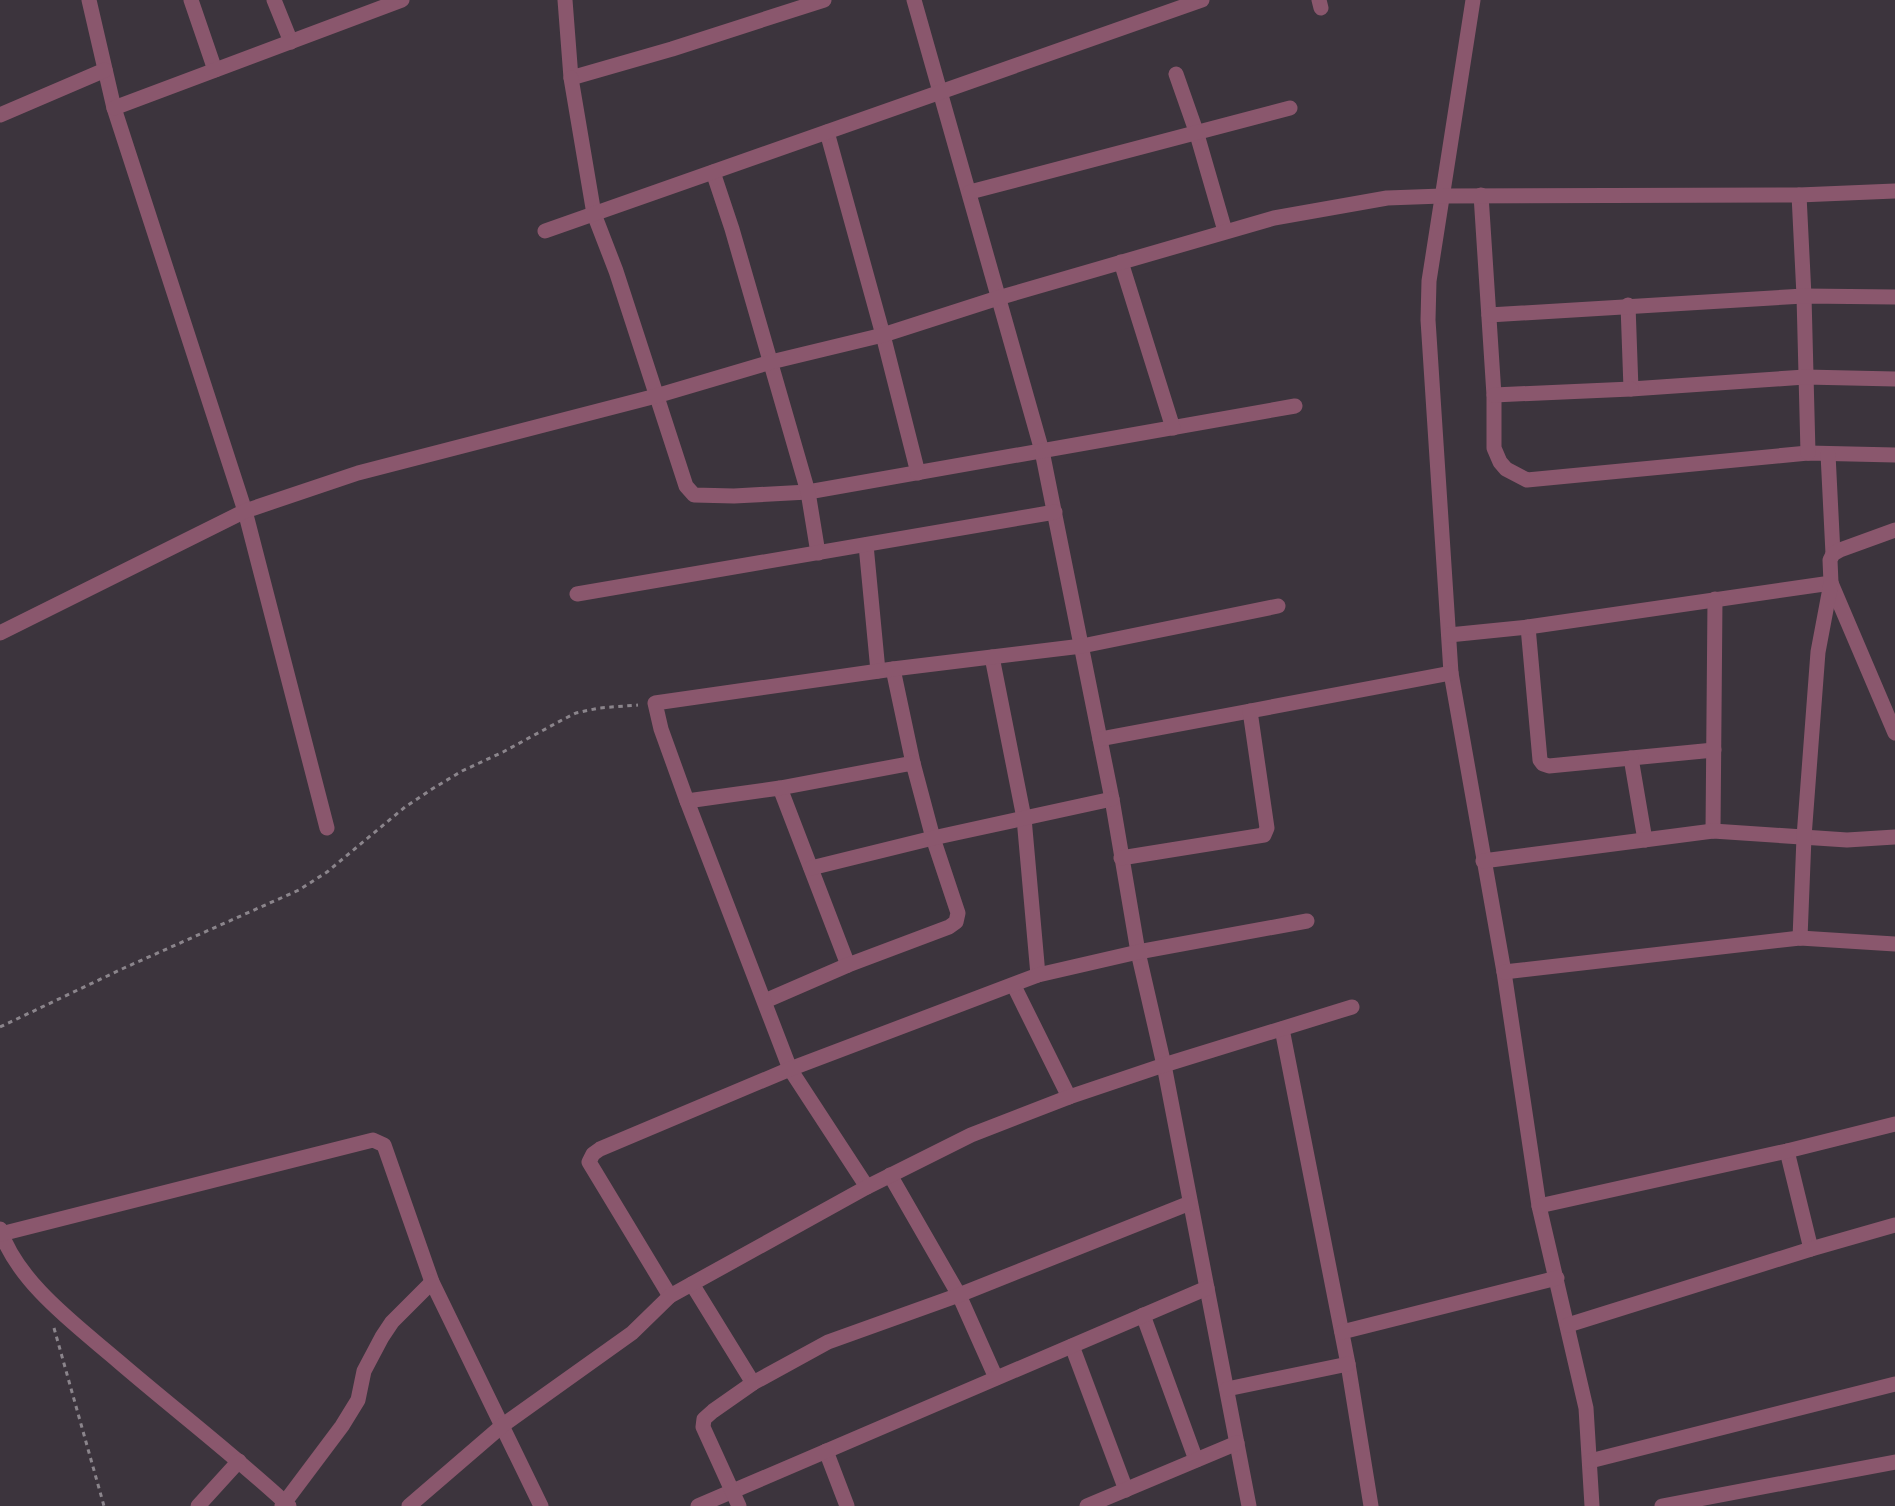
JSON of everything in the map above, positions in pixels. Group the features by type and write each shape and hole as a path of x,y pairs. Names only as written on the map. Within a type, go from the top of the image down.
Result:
{"street":[{"path":"89,0 114,108 245,512 327,828"},
{"path":"191,0 215,70"},
{"path":"274,0 291,42"},
{"path":"114,108 291,42 370,5 402,0"},
{"path":"565,0 571,78 594,214 616,271 686,486 694,495 734,496 808,492 1295,406"},
{"path":"571,78 672,49 824,0"},
{"path":"914,0 942,92 1042,451 1112,799 1138,952 1164,1065 1249,1506"},
{"path":"545,231 1202,0"},
{"path":"1473,0 1429,281 1428,320 1450,673 1504,972 1539,1206 1586,1408 1592,1506"},
{"path":"0,115 105,70"},
{"path":"1176,74 1196,131 1225,231"},
{"path":"970,192 1290,108"},
{"path":"827,132 884,335 918,473"},
{"path":"714,172 808,492 819,553"},
{"path":"0,633 245,512 358,473 884,335 998,298 1275,218 1387,198 1442,195 1799,195 1895,191"},
{"path":"1481,195 1494,395 1494,448 1506,469 1527,480 1808,453 1895,455"},
{"path":"1799,195 1808,453"},
{"path":"1121,262 1173,428"},
{"path":"1489,315 1804,296 1895,297"},
{"path":"1628,305 1631,389"},
{"path":"1494,395 1631,389 1805,377 1895,379"},
{"path":"1800,938 1804,837 1818,652 1831,583 1830,560 1833,554 1828,454"},
{"path":"577,594 1055,512"},
{"path":"1833,554 1895,530"},
{"path":"765,1001 848,965 949,927 956,921 958,913 933,838 886,670 866,545"},
{"path":"1449,635 1528,627 1831,583"},
{"path":"1831,583 1895,734"},
{"path":"1713,831 1714,599"},
{"path":"867,1187 790,1069 687,801 661,729 655,703 886,670 1082,646 1278,606"},
{"path":"1528,627 1541,762 1549,766 1714,750"},
{"path":"992,657 1024,818 1038,975"},
{"path":"1100,739 1450,673"},
{"path":"1121,858 1264,835 1267,828 1250,711"},
{"path":"1631,758 1645,840"},
{"path":"687,801 780,788 913,763"},
{"path":"780,788 848,965"},
{"path":"811,868 933,838 1112,799"},
{"path":"1483,861 1713,831 1846,840 1895,837"},
{"path":"670,1296 589,1162 590,1158 600,1149 790,1069 1038,975 1138,952 1306,921"},
{"path":"1504,972 1800,938 1895,944"},
{"path":"1014,986 1069,1097"},
{"path":"409,1506 503,1425 632,1333 670,1296 867,1187 971,1135 1069,1097 1352,1007"},
{"path":"1282,1029 1348,1364 1371,1506"},
{"path":"1539,1206 1787,1151 1895,1124"},
{"path":"432,1282 392,1322 382,1337 364,1371 358,1400 286,1505 238,1461 146,1385 30,1281 11,1257 1,1231 373,1140 384,1145 432,1282 541,1506"},
{"path":"1787,1151 1811,1249"},
{"path":"890,1175 959,1294 996,1378"},
{"path":"739,1506 703,1427 704,1419 713,1411 753,1383 828,1342 959,1294 1190,1203"},
{"path":"1568,1325 1895,1225"},
{"path":"1342,1332 1557,1278"},
{"path":"692,1284 753,1383"},
{"path":"698,1506 1207,1288"},
{"path":"1143,1315 1196,1460"},
{"path":"1072,1346 1126,1490"},
{"path":"1227,1389 1348,1364"},
{"path":"1590,1461 1895,1384"},
{"path":"1087,1506 1237,1443"},
{"path":"826,1451 847,1506"},
{"path":"198,1506 238,1461"},
{"path":"1662,1506 1895,1462"}],"path":[{"path":"0,1027 124,968 299,890 327,872 405,807 432,789 462,771 512,748 576,713 599,708 655,703"},
{"path":"55,1305 54,1331 104,1506"}]}
